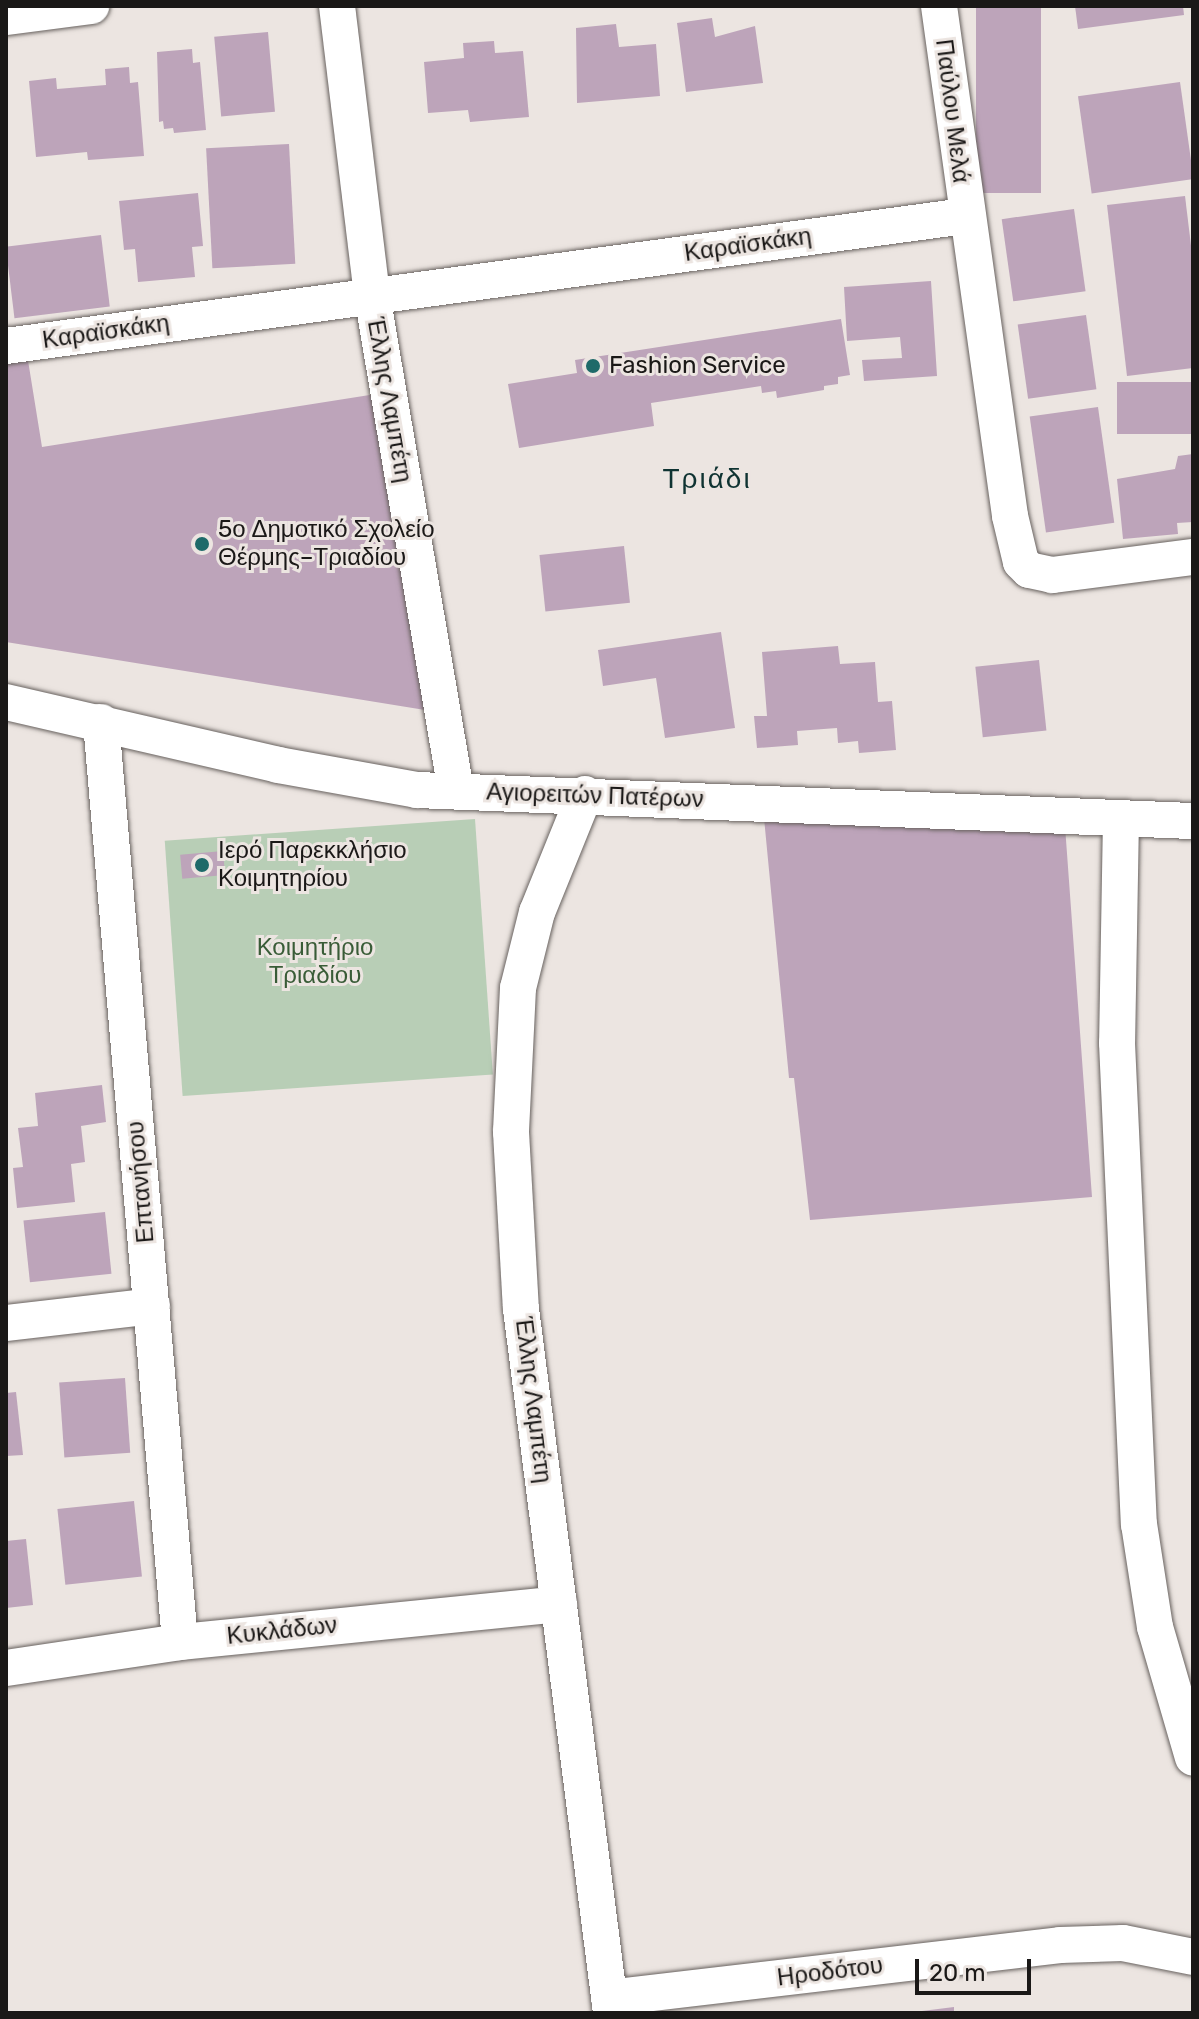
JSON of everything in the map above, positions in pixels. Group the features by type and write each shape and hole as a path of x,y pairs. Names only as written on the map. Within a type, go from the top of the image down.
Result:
{"street":[{"path":"6,17 91,6"},
{"name":"Έλλης Λαμπέτη","path":"337,6 372,295 456,791"},
{"name":"Παύλου Μελά","path":"939,6 965,216"},
{"path":"965,216 1021,562 1029,570 1052,575 1193,557"},
{"name":"Καραϊσκάκη","path":"6,346 965,216"},
{"name":"Αγιορειτών Πατέρων","path":"6,702 364,782 456,791 1193,821"},
{"name":"Επτανήσου","path":"101,722 180,1642"},
{"name":"Έλλης Λαμπέτη","path":"585,794 537,912 518,988 511,1132 521,1309 610,2005"},
{"path":"1121,818 1117,1043 1139,1524 1155,1627 1193,1758"},
{"path":"6,1323 152,1306"},
{"name":"Κυκλάδων","path":"6,1668 180,1642 559,1604"},
{"name":"Ηροδότου","path":"610,2005 1073,1944 1123,1943 1193,1957"}],"green space":[{"name":"Κοιμητήριο Τριαδίου","path":"475,819 493,1074 183,1096 165,841"}],"building":[{"path":"976,6 1041,6 1041,193 976,193"},
{"path":"1075,6 1183,6 1184,15 1078,29"},
{"path":"712,18 715,37 755,26 763,83 686,92 677,23"},
{"path":"616,24 619,47 656,44 660,96 577,103 576,28"},
{"path":"268,32 275,112 221,116 214,37"},
{"path":"494,41 495,53 523,51 529,117 470,122 468,110 428,113 424,62 464,58 463,43"},
{"path":"192,49 193,63 200,62 206,130 174,133 173,128 164,129 163,121 159,122 157,52"},
{"path":"129,67 130,83 138,82 144,156 88,160 87,152 36,157 29,81 56,78 57,89 106,85 105,69"},
{"path":"1180,82 1193,179 1092,193 1078,96"},
{"path":"289,144 295,264 212,268 206,148"},
{"path":"198,193 203,246 192,247 195,277 138,282 135,249 124,250 119,201"},
{"path":"1185,196 1193,262 1193,368 1127,376 1107,205"},
{"path":"1074,209 1086,291 1013,301 1002,219"},
{"path":"101,235 110,306 14,318 6,247"},
{"path":"931,281 937,376 864,381 862,360 902,358 900,337 847,341 844,287"},
{"path":"1086,315 1096,389 1028,399 1018,325"},
{"path":"841,319 850,375 838,377 838,384 824,386 824,390 777,398 776,391 762,393 761,386 651,403 654,426 519,448 508,384 577,373 575,360"},
{"name":"5ο Δημοτικό Σχολείο Θέρμης–Τριαδίου","path":"26,348 42,447 376,394 425,710 6,642 6,351"},
{"path":"1117,382 1193,382 1193,434 1117,434"},
{"path":"1098,407 1114,523 1046,532 1030,417"},
{"path":"1193,454 1193,522 1177,523 1178,534 1123,539 1117,479 1175,469 1178,456"},
{"path":"624,546 630,603 545,612 539,555"},
{"path":"721,632 735,728 665,738 656,678 603,686 598,650"},
{"path":"838,646 840,664 875,662 878,702 892,701 896,750 859,753 858,741 838,743 837,728 797,731 798,745 757,748 754,716 767,716 762,652"},
{"path":"1039,660 1046,731 983,737 975,667"},
{"path":"764,818 1065,826 1092,1197 810,1220 794,1078 789,1078"},
{"name":"Ιερό Παρεκκλήσιο Κοιμητηρίου","path":"223,851 225,875 182,879 180,855"},
{"path":"102,1085 106,1122 81,1126 85,1162 71,1164 75,1202 17,1208 13,1168 23,1167 18,1128 38,1126 35,1093"},
{"path":"105,1212 111,1274 30,1282 23,1221"},
{"path":"125,1378 130,1453 64,1457 59,1383"},
{"path":"16,1392 23,1455 6,1456 6,1393"},
{"path":"134,1501 142,1577 65,1585 57,1509"},
{"path":"26,1539 33,1605 6,1608 6,1541"},
{"path":"954,2007 954,2013 922,2013 922,2011"}],"place":[{"name":"Fashion Service","path":"593,366"},
{"name":"5ο Δημοτικό Σχολείο Θέρμης–Τριαδίου","path":"202,544"},
{"name":"Ιερό Παρεκκλήσιο Κοιμητηρίου","path":"202,865"}],"district":[{"name":"Τριάδι","path":"707,479"}]}
